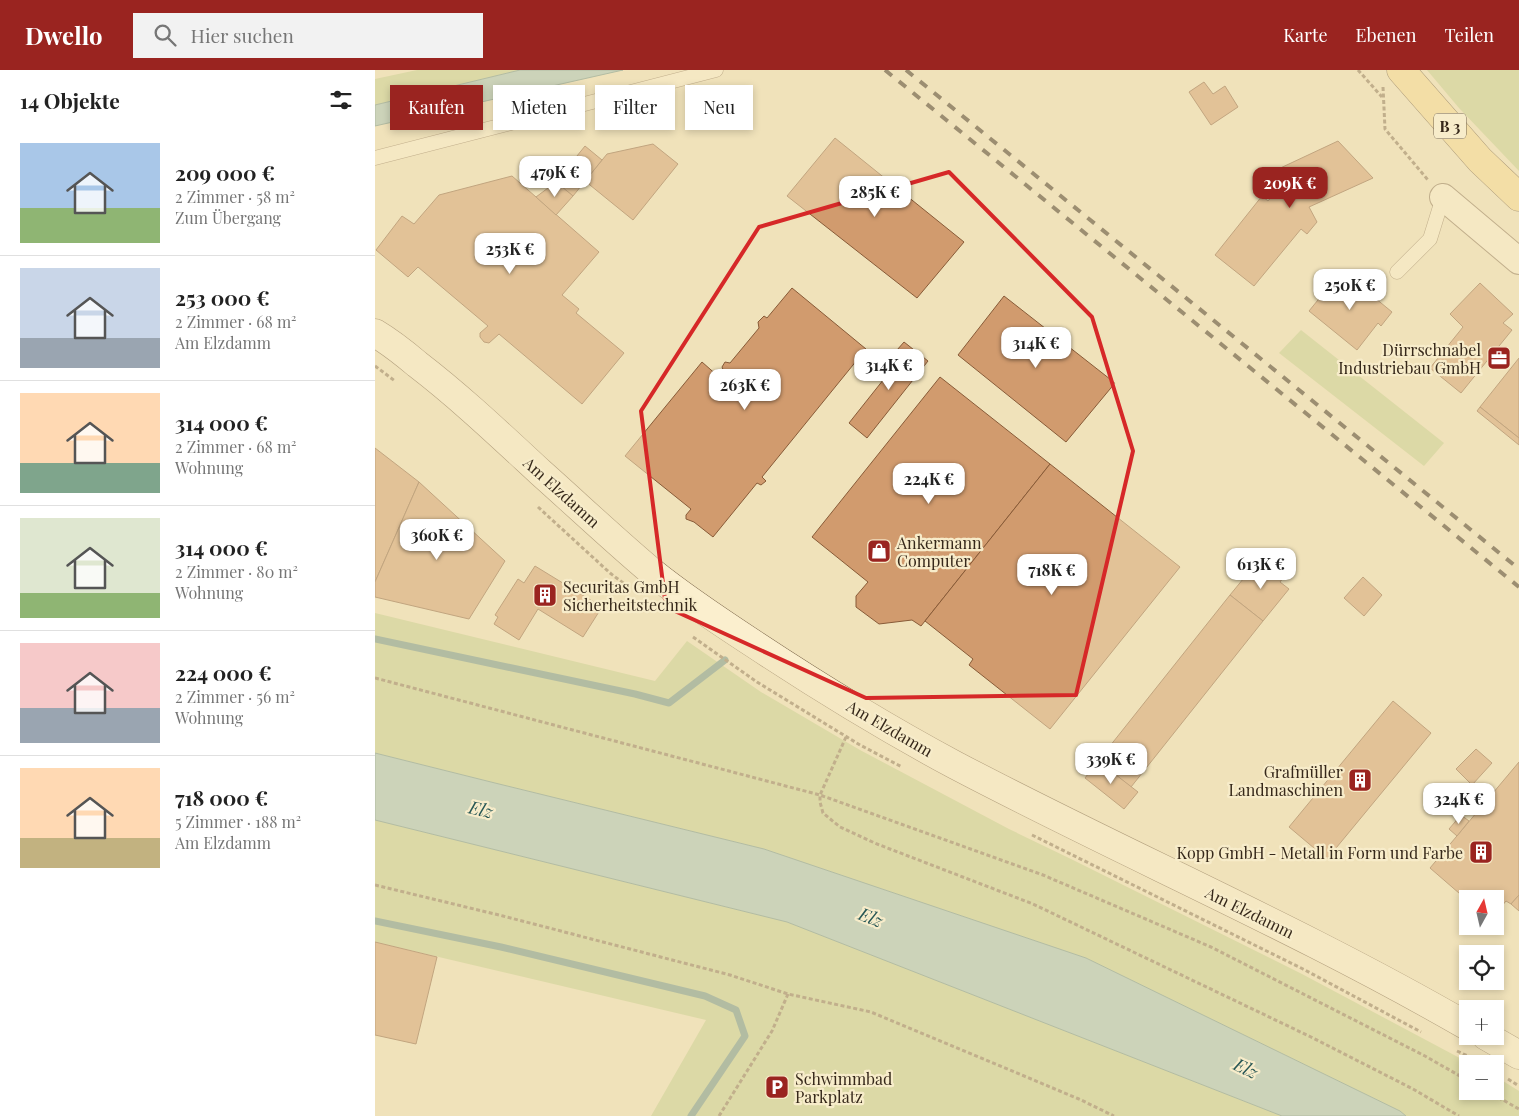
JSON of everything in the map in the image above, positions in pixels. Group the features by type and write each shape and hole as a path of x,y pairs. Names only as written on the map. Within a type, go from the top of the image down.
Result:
{"main road":[{"name":"B 3","path":"1401,70 1480,160 1519,197"}],"street":[{"path":"1443,197 1519,261"},
{"name":"Am Elzdamm","path":"375,334 388,341 435,378 485,421 601,528 654,573 716,618 824,690 952,764 1331,952 1459,1021"},
{"path":"1502,1045 1519,1055"}],"lane":[{"path":"375,158 716,70"},
{"path":"1397,272 1430,239 1443,197"}],"path":[{"path":"1358,70 1383,98 1385,129 1443,197"},
{"path":"375,678 821,795 1043,875 1211,947 1425,1056 1459,1075"},
{"path":"847,737 819,802 823,813 840,827 877,844 1033,904 1311,1037 1413,1088 1459,1116"},
{"path":"375,885 720,972 789,994 871,1012 1114,1116"},
{"path":"719,1116 772,1030 789,994"},
{"path":"1503,1100 1519,1109"}],"highlighted area":[{"path":"949,172 1092,317 1133,451 1076,695 866,698 666,607 641,411 759,227"}],"green space":[{"path":"417,70 520,70 458,85 390,85 390,101 375,105 375,79"},
{"path":"1427,70 1519,70 1519,171 1459,108"},
{"path":"1301,330 1444,443 1424,466 1279,353"},
{"path":"375,613 655,681 687,641 761,692 860,750 1009,829 1302,974 1459,1058 1459,1100 1504,1100 1504,1082 1519,1091 1519,1116 1406,1116 1400,1111 1086,958 764,849 375,753"},
{"path":"375,820 787,922 1282,1116 651,1116 706,1020 375,942"}],"water":[{"path":"520,70 623,70 557,85 493,85 493,99 483,102 483,85 458,85"},
{"path":"390,101 390,123 375,126 375,105"},
{"name":"Elz","path":"375,753 764,849 1086,958 1400,1111 1406,1116 1282,1116 787,922 375,820"}],"building":[{"path":"1204,82 1213,94 1225,86 1238,107 1211,125 1189,92"},
{"path":"835,138 964,242 917,298 787,196"},
{"path":"1338,141 1373,178 1309,207 1317,222 1307,234 1301,229 1254,286 1215,255 1262,196 1268,201 1281,186 1274,171"},
{"path":"653,144 678,164 633,220 585,181 607,154"},
{"path":"585,146 602,160 573,196 556,182"},
{"path":"512,176 599,252 562,295 579,309 576,313 624,353 582,404 499,334 489,343 484,342 480,337 480,333 488,326 418,267 408,277 376,250 402,216 414,224 439,195"},
{"path":"556,182 573,196 556,215 536,197"},
{"path":"1340,273 1373,300 1375,298 1392,312 1381,326 1378,323 1357,350 1309,311"},
{"path":"1480,283 1513,314 1503,323 1512,330 1461,393 1430,368 1463,327 1450,314"},
{"path":"792,288 866,349 762,477 766,481 761,485 757,483 713,537 694,522 686,519 686,515 691,509 625,456 702,362 719,377 724,372 722,367 725,362 730,363 759,328 758,322 764,316 767,318"},
{"path":"1004,296 1115,383 1066,442 958,355"},
{"path":"904,342 928,361 867,438 849,423 903,355 897,350"},
{"path":"1519,358 1519,438 1480,407"},
{"path":"940,377 1050,464 921,626 912,620 879,624 856,607 856,596 868,582 812,537"},
{"path":"1480,407 1519,438 1519,445 1477,411"},
{"path":"375,448 419,482 375,582"},
{"path":"1050,464 1180,567 1050,729 969,665 973,659 925,621"},
{"path":"419,482 505,561 469,619 375,597 375,582"},
{"path":"1257,562 1266,569 1271,563 1285,575 1280,582 1289,589 1263,621 1230,595"},
{"name":"Securitas GmbH Sicherheitstechnik","path":"535,566 602,607 583,637 538,609 519,640 494,624 498,617 495,615 518,579 524,583"},
{"path":"1363,577 1382,595 1364,616 1344,598"},
{"path":"1230,595 1263,621 1131,787 1098,761"},
{"name":"Grafmüller Landmaschinen","path":"1393,701 1431,733 1327,859 1289,827"},
{"path":"1476,749 1492,763 1472,785 1456,769"},
{"path":"1098,761 1138,792 1124,809 1085,778"},
{"name":"Kopp GmbH - Metall in Form und Farbe","path":"1519,762 1519,895 1511,904 1506,901 1504,903 1504,890 1459,890 1459,893 1430,868"},
{"path":"1461,815 1469,821 1457,836 1449,829"},
{"path":"1519,895 1519,911 1511,904"},
{"path":"375,942 437,957 416,1044 375,1035"}],"waterway":[{"path":"375,639 635,694 669,703 725,660"},
{"path":"375,921 501,947 705,996 736,1010 745,1036 691,1116"}],"railway":[{"path":"885,70 1519,587"},
{"path":"906,70 1519,569"}],"place":[{"name":"Dürrschnabel Industriebau GmbH","path":"1499,358"},
{"name":"Ankermann Computer","path":"879,551"},
{"name":"Securitas GmbH Sicherheitstechnik","path":"545,595"},
{"name":"Grafmüller Landmaschinen","path":"1360,780"},
{"name":"Kopp GmbH - Metall in Form und Farbe","path":"1481,852"},
{"name":"Schwimmbad Parkplatz","path":"777,1087"}]}
